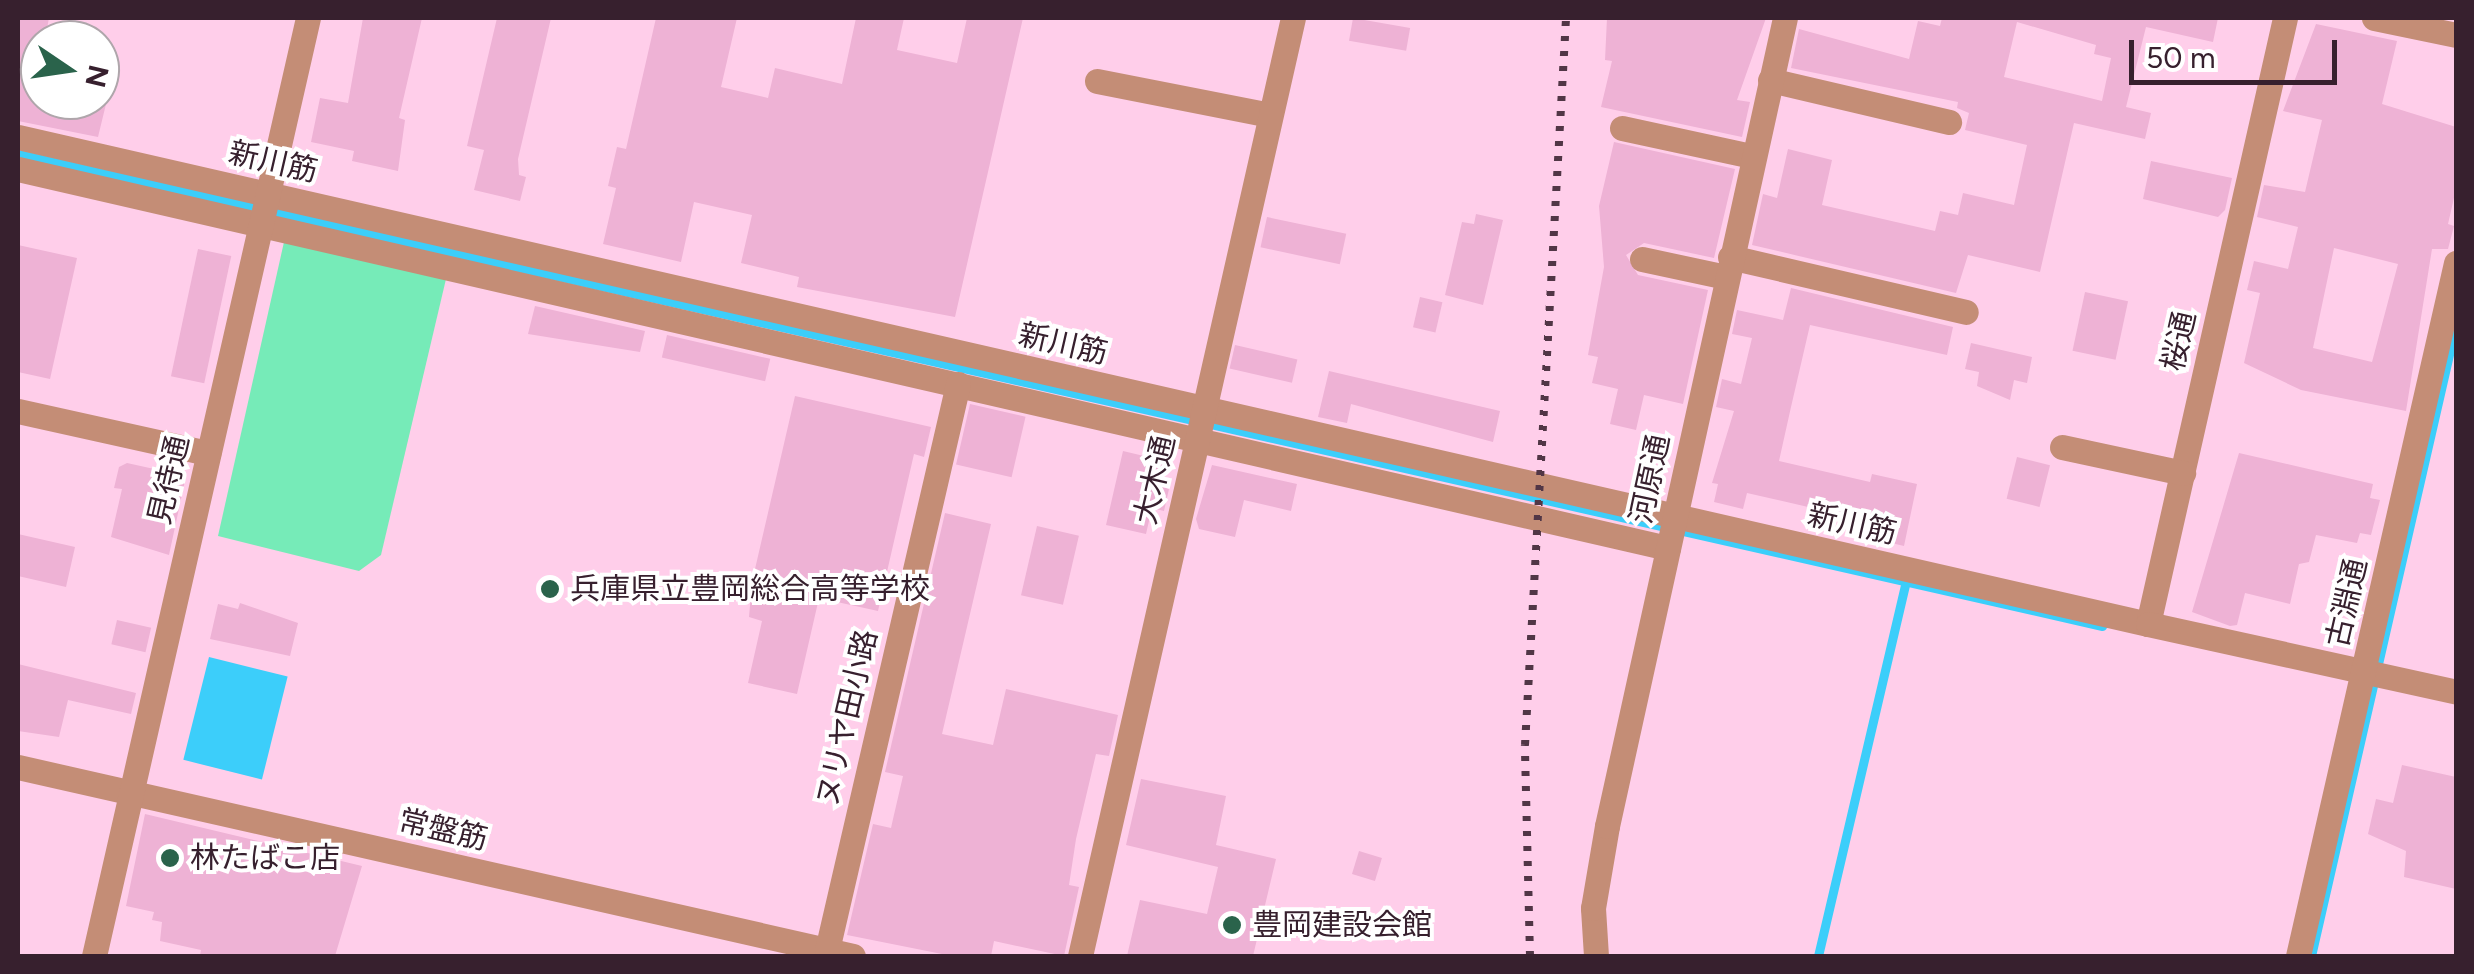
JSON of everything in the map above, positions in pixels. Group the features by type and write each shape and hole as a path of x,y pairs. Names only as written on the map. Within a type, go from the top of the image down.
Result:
{"street":[{"name":"見待通","path":"94,956 308,18"},
{"name":"大木通","path":"1080,956 1293,18"},
{"name":"河原通","path":"1596,956 1593,908 1607,826 1785,18"},
{"name":"桜通","path":"2148,624 2285,18"},
{"path":"2374,18 2456,36"},
{"path":"1770,80 1949,122"},
{"path":"1097,81 1270,115"},
{"path":"1622,128 1752,156"},
{"name":"新川筋","path":"18,138 268,194 793,330 958,384 1668,548"},
{"name":"新川筋","path":"18,169 261,224 1204,409 2148,624"},
{"path":"1642,259 1728,267 1966,312"},
{"name":"古淵通","path":"2298,956 2456,263"},
{"name":"ヌリヤ田小路","path":"827,950 958,384"},
{"path":"18,411 208,453"},
{"path":"2062,447 2183,473"},
{"path":"2148,624 2456,692"},
{"name":"常盤筋","path":"18,767 853,956"}],"green space":[{"path":"284,242 446,279 381,555 359,571 218,536"}],"water":[{"path":"209,657 288,677 262,779 183,760"}],"building":[{"path":"18,18 49,18 20,20 20,120 102,120 98,137 18,121"},
{"path":"363,18 422,18 399,118 405,120 398,171 352,161 354,151 311,142 320,98 348,103"},
{"path":"497,18 551,18 518,159 519,175 526,177 520,201 474,190 484,150 467,146"},
{"path":"656,18 737,18 721,87 768,98 775,68 842,84 856,18 904,18 897,50 957,63 967,18 1023,18 955,317 797,287 799,277 741,263 752,215 694,202 681,262 603,244 616,188 608,186 617,147 626,149"},
{"path":"1353,18 1410,28 1406,51 1349,41"},
{"path":"1607,18 1766,18 1737,100 1750,102 1742,137 1601,107 1612,61 1605,60"},
{"path":"1942,18 2218,18 2213,42 2146,27 2126,107 2151,113 2145,139 2074,123 2040,272 1968,255 1956,293 1752,245 1763,194 1777,198 1788,149 1832,160 1822,205 1935,231 1940,211 1958,215 1963,193 2014,205 2027,145 1965,130 1969,113 1957,108 1958,102 1791,68 1799,29 1909,59 1918,21 1940,26","holes":["2017,22 2096,45 2094,54 2111,58 2102,101 2004,77"]},
{"path":"2316,24 2397,41 2382,104 2456,127 2456,189 2448,224 2454,226 2448,249 2432,249 2406,411 2301,390 2244,363 2260,293 2247,290 2254,261 2288,269 2298,227 2257,217 2264,185 2305,192 2322,120 2283,111","holes":["2334,248 2398,264 2372,362 2313,348"]},
{"path":"1614,142 1735,169 1714,258 1644,243 1626,255 1638,275 1708,290 1683,404 1644,395 1636,430 1610,424 1618,389 1592,383 1598,357 1588,355 1604,267 1599,206"},
{"path":"2151,161 2232,178 2225,210 2218,217 2143,199"},
{"path":"1476,214 1503,220 1483,305 1445,295 1462,222 1474,224"},
{"path":"1267,217 1346,234 1340,264 1261,247"},
{"path":"18,245 77,258 50,379 18,372"},
{"path":"198,249 231,256 204,383 171,376"},
{"path":"1791,288 1953,327 1947,355 1810,325 1791,407 1779,461 1870,482 1872,474 1917,484 1904,546 1866,537 1869,521 1747,493 1743,509 1714,502 1718,484 1712,483 1734,411 1716,407 1722,379 1741,384 1752,338 1732,334 1737,310 1783,320"},
{"path":"2085,292 2128,301 2116,360 2073,351"},
{"path":"1420,297 1442,302 1435,332 1413,327"},
{"path":"535,306 645,331 640,352 528,334"},
{"path":"667,335 770,359 765,381 662,357"},
{"path":"1971,343 2032,357 2027,383 2014,380 2010,400 1977,386 1979,372 1965,369"},
{"path":"1235,345 1297,359 1292,383 1230,368"},
{"path":"1329,371 1500,411 1493,442 1351,404 1347,423 1318,417"},
{"path":"795,396 931,427 924,457 914,454 878,611 819,598 797,694 748,683 762,621 749,617 752,582"},
{"path":"970,404 1026,417 1012,477 956,464"},
{"path":"1123,451 1165,461 1159,486 1169,489 1164,511 1152,508 1146,534 1106,525"},
{"path":"2239,453 2373,484 2370,498 2380,500 2371,535 2360,533 2357,543 2316,535 2309,562 2299,564 2290,604 2245,593 2237,625 2230,626 2192,612"},
{"path":"2017,457 2050,465 2040,507 2007,499"},
{"path":"1639,461 1662,466 1656,495 1633,490"},
{"path":"127,463 186,476 169,555 111,537 122,489 114,488 119,467"},
{"path":"1212,465 1297,484 1291,511 1244,500 1235,537 1199,529 1196,519"},
{"path":"945,513 991,524 942,734 993,745 1006,689 1118,715 1109,756 1096,754 1076,839 1069,885 1079,887 1064,956 994,941 991,956 952,956 847,935 873,824 891,828 903,776 885,772"},
{"path":"1037,526 1079,536 1063,605 1021,595"},
{"path":"18,534 75,547 66,587 18,576"},
{"path":"240,603 298,623 290,656 210,639 218,604 238,609"},
{"path":"117,620 151,628 145,652 111,644"},
{"path":"18,664 136,693 131,714 68,700 59,737 18,731"},
{"path":"2402,765 2456,777 2456,889 2404,877 2406,851 2368,834 2376,799 2393,803"},
{"path":"1141,779 1226,796 1216,845 1276,859 1253,956 1127,956 1140,900 1207,914 1218,867 1126,845"},
{"path":"145,814 362,866 335,956 200,956 201,950 160,941 162,922 152,920 154,912 126,906"},
{"path":"1359,851 1382,858 1375,881 1352,874"}],"waterway":[{"path":"18,154 2102,626"},
{"path":"2311,956 2456,324"},
{"path":"1818,956 1905,584"}],"railway":[{"path":"1530,956 1525,745 1566,18"}],"place":[{"name":"兵庫県立豊岡総合高等学校","path":"550,589"},
{"name":"林たばこ店","path":"170,858"},
{"name":"豊岡建設会館","path":"1232,925"}]}
